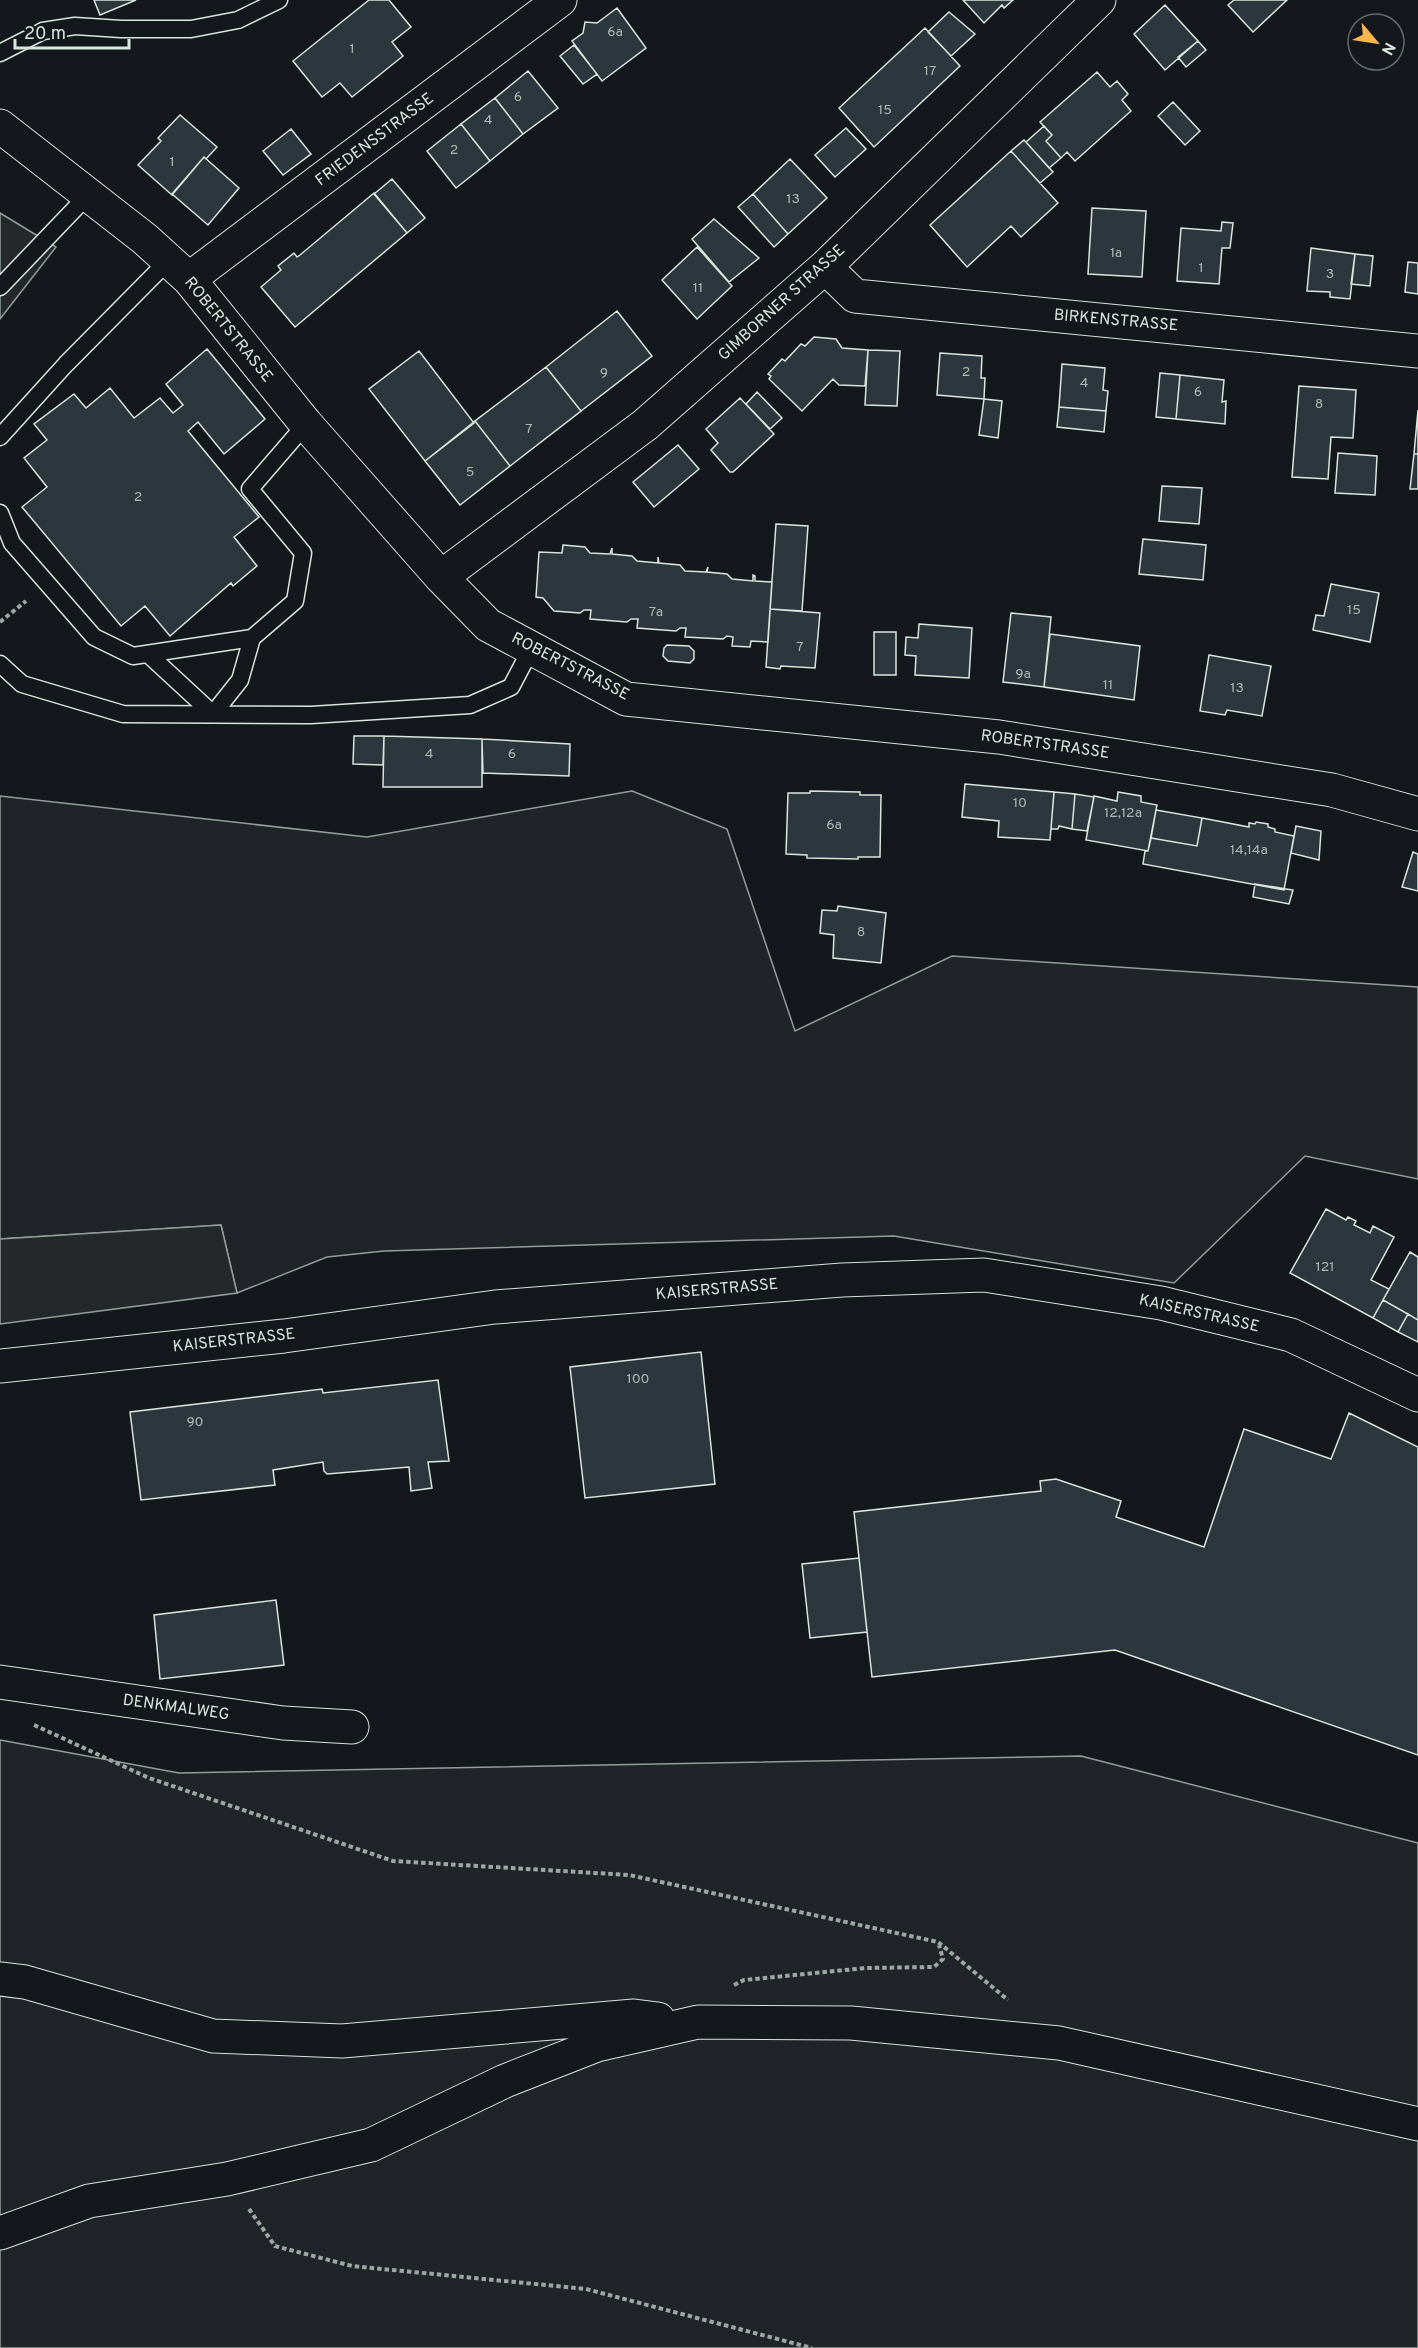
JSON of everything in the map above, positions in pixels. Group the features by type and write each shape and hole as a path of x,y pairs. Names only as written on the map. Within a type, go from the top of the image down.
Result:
{"street":[{"name":"FRIEDENSSTRASSE","path":"178,270 560,0"},
{"name":"GIMBORNER STRASSE","path":"441,577 645,425 825,267 1099,0"},
{"name":"ROBERTSTRASSE","path":"0,126 89,194 178,270 306,424 441,577 488,625 626,699 999,737 1332,790 1418,814"},
{"name":"BIRKENSTRASSE","path":"825,267 855,296 1418,351"},
{"name":"KAISERSTRASSE","path":"0,1366 284,1336 495,1307 842,1280 984,1275 1161,1303 1291,1335 1418,1395"},
{"name":"DENKMALWEG","path":"0,1682 284,1723 352,1727"},
{"path":"0,1979 25,1982 213,2036 342,2041 634,2016 698,2022 851,2023 1059,2043 1418,2124"},
{"path":"0,2233 89,2201 227,2179 370,2145 505,2081 597,2045 698,2022"}],"lane":[{"path":"0,53 43,31 75,26 121,29 191,29 238,20 279,0"},
{"path":"0,288 89,194"},
{"path":"0,437 66,364 178,270"},
{"path":"0,513 12,543 94,637 133,656 252,638 295,601 303,553 250,489 306,424"},
{"path":"213,714 240,680 252,638"},
{"path":"0,664 22,684 123,714 311,715 470,705 511,687 531,649"},
{"path":"148,654 213,714"}],"path":[{"path":"32,1724 149,1778 393,1861 628,1875 938,1942 1016,2007"},
{"path":"724,1990 744,1980 866,1968 934,1967 943,1959 938,1942"},
{"path":"227,2179 275,2246 352,2266 586,2289 812,2348"}],"shaded area":[{"path":"0,213 56,247 0,319"},
{"path":"632,791 727,829 795,1031 952,956 1418,987 1418,1179 1305,1156 1174,1283 894,1236 384,1251 327,1257 237,1293 221,1225 0,1239 0,796 367,837"},
{"path":"221,1225 237,1293 0,1324 0,1239"},
{"path":"0,1740 179,1773 1081,1756 1418,1843 1418,2348 0,2348"}],"building":[{"path":"94,0 136,0 100,15"},
{"path":"369,0 389,0 411,27 392,42 403,56 352,97 340,83 322,97 293,61"},
{"path":"963,0 1013,0 1004,8 1002,5 984,23"},
{"path":"1234,0 1287,0 1253,32 1228,5"},
{"path":"1165,5 1198,41 1165,70 1134,34"},
{"path":"617,8 646,48 602,81 572,41 583,33 585,22 597,23"},
{"path":"949,12 975,34 951,56 928,32"},
{"path":"925,28 960,66 874,147 839,108"},
{"path":"1198,41 1206,50 1186,67 1178,57"},
{"path":"574,45 597,74 583,84 560,56"},
{"path":"528,71 558,108 523,134 495,98"},
{"path":"1097,72 1110,87 1117,81 1128,94 1122,100 1131,111 1075,161 1067,152 1061,158 1046,141 1052,135 1040,122"},
{"path":"495,98 523,134 490,161 461,124"},
{"path":"1173,102 1200,131 1185,145 1158,116"},
{"path":"180,115 217,147 206,159 204,157 172,195 138,165 161,141 158,138"},
{"path":"461,124 490,161 456,188 427,151"},
{"path":"1044,126 1052,135 1046,141 1061,158 1049,168 1026,142"},
{"path":"846,128 866,149 835,177 815,155"},
{"path":"291,129 311,154 283,175 263,151"},
{"path":"1024,140 1053,172 1040,183 1011,151"},
{"path":"1011,151 1058,203 1021,237 1011,226 967,267 930,225"},
{"path":"204,157 239,188 208,225 172,194"},
{"path":"790,159 827,198 788,234 753,194"},
{"path":"392,179 425,218 407,233 374,194"},
{"path":"374,193 407,233 295,327 261,287 281,270 278,266 294,253 297,257 300,255"},
{"path":"753,194 788,234 774,247 738,207"},
{"path":"1092,208 1146,211 1142,277 1088,274"},
{"path":"714,219 759,258 729,282 692,239"},
{"path":"1222,222 1233,223 1230,248 1222,248 1219,284 1177,281 1181,228 1221,231"},
{"path":"697,247 732,286 697,319 662,280"},
{"path":"1311,248 1355,254 1350,299 1330,297 1330,292 1307,291"},
{"path":"1355,254 1373,256 1370,286 1351,284"},
{"path":"1408,262 1418,263 1418,294 1405,292"},
{"path":"617,311 652,356 581,411 546,367"},
{"path":"814,337 836,339 842,348 868,350 865,386 839,385 833,379 802,411 769,379 771,376 768,374 782,359 785,361 801,344 805,346"},
{"path":"207,349 265,419 224,454 198,422 188,431 259,517 234,537 257,566 233,586 231,583 170,636 145,606 121,626 22,507 47,487 24,458 47,440 34,424 74,394 86,408 110,388 134,418 160,398 173,413 183,405 166,384"},
{"path":"868,350 900,351 897,406 865,405"},
{"path":"419,351 474,423 425,461 369,389"},
{"path":"940,353 982,356 981,378 985,378 984,399 937,395"},
{"path":"1062,364 1105,368 1103,390 1108,391 1106,411 1059,407"},
{"path":"546,367 581,411 510,466 475,421"},
{"path":"1160,373 1180,375 1176,419 1156,417"},
{"path":"1180,375 1224,380 1222,402 1226,401 1225,424 1176,419"},
{"path":"1299,386 1356,390 1353,438 1331,437 1328,479 1292,477"},
{"path":"757,392 782,418 770,429 746,404"},
{"path":"740,398 774,434 733,472 730,472 711,450 718,443 706,429"},
{"path":"984,399 1002,401 998,438 979,435"},
{"path":"1059,407 1106,411 1104,432 1057,427"},
{"path":"1418,410 1418,454 1414,454"},
{"path":"475,421 510,466 460,505 425,461"},
{"path":"678,445 699,469 654,507 633,482"},
{"path":"1338,453 1377,456 1375,495 1335,493"},
{"path":"1414,454 1418,454 1418,489 1410,489"},
{"path":"1162,486 1202,488 1199,524 1159,521"},
{"path":"776,524 808,526 802,611 770,609"},
{"path":"1143,539 1206,545 1203,580 1139,574"},
{"path":"563,545 585,547 590,553 610,554 612,548 612,554 632,556 637,561 658,563 658,557 659,563 680,565 685,571 706,572 708,567 707,572 727,574 732,579 753,581 753,575 755,581 772,582 768,642 751,641 750,647 732,646 733,637 727,636 723,639 685,637 686,628 676,631 637,628 638,619 631,619 627,622 590,619 591,610 584,610 580,613 554,611 543,598 536,597 539,552 562,553"},
{"path":"1331,584 1379,593 1370,642 1313,630 1316,615 1324,616"},
{"path":"770,609 820,613 815,668 766,667"},
{"path":"1011,613 1051,617 1044,687 1003,682"},
{"path":"919,624 972,628 969,678 915,675 916,656 905,655 906,637 918,638"},
{"path":"874,632 896,632 896,675 874,675"},
{"path":"1050,634 1140,646 1134,700 1044,687"},
{"path":"667,645 689,646 694,651 694,659 690,663 668,661 663,656"},
{"path":"1209,655 1271,666 1262,716 1227,710 1225,715 1200,711"},
{"path":"354,736 384,736 383,765 353,764"},
{"path":"384,736 482,739 482,787 383,787"},
{"path":"482,739 570,744 569,776 483,773"},
{"path":"965,784 1054,792 1050,840 998,837 999,821 962,817"},
{"path":"810,791 860,792 860,795 881,795 880,857 807,858 807,855 786,854 788,793 810,793"},
{"path":"1054,792 1075,794 1072,829 1059,826 1058,829 1051,829"},
{"path":"1118,792 1141,796 1141,802 1157,805 1148,851 1086,840 1094,796 1117,801"},
{"path":"1075,794 1094,797 1087,831 1072,829"},
{"path":"1156,810 1202,818 1197,846 1151,838"},
{"path":"1202,818 1249,827 1249,823 1268,824 1268,827 1275,829 1275,832 1294,836 1284,890 1143,864 1145,851 1148,851 1151,838 1197,846"},
{"path":"1296,826 1321,831 1319,860 1291,853"},
{"path":"1413,852 1418,854 1418,891 1402,887"},
{"path":"1255,884 1293,890 1289,904 1253,897"},
{"path":"838,906 886,913 881,963 833,958 834,935 820,933 822,910 837,911"},
{"path":"1326,1209 1346,1220 1348,1217 1356,1221 1354,1225 1370,1233 1373,1226 1394,1237 1371,1280 1389,1289 1373,1318 1290,1273"},
{"path":"1410,1252 1418,1257 1418,1320 1383,1300"},
{"path":"1383,1300 1408,1314 1398,1332 1373,1318"},
{"path":"1408,1314 1418,1320 1418,1342 1398,1332"},
{"path":"701,1352 715,1484 585,1498 570,1367"},
{"path":"438,1380 449,1461 428,1462 432,1488 411,1491 409,1467 327,1474 324,1471 323,1462 273,1470 275,1485 141,1500 130,1412 322,1389 323,1393"},
{"path":"1349,1413 1418,1447 1418,1755 1115,1650 872,1677 854,1512 1041,1491 1040,1481 1056,1479 1121,1501 1116,1517 1204,1547 1244,1429 1331,1459"},
{"path":"859,1558 867,1632 810,1638 802,1564"},
{"path":"276,1600 284,1665 160,1679 154,1615"}]}
